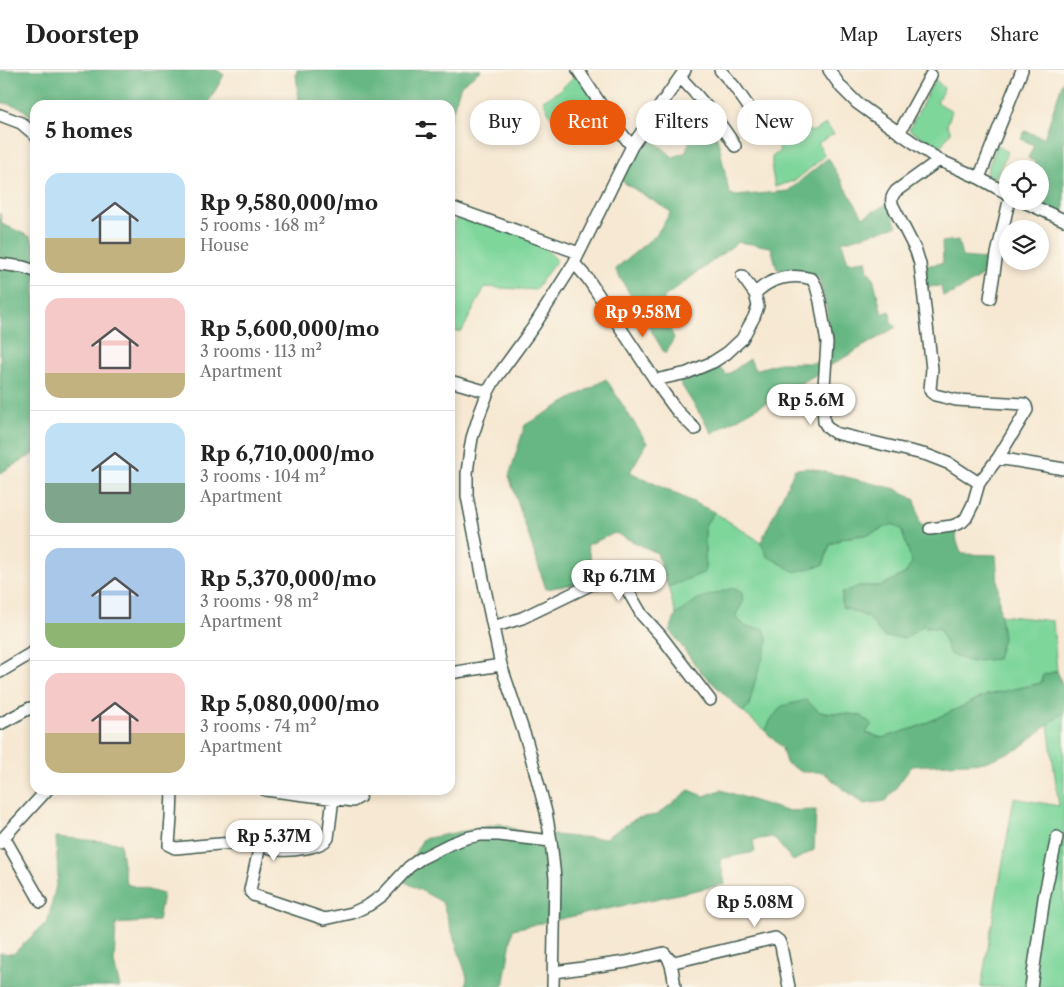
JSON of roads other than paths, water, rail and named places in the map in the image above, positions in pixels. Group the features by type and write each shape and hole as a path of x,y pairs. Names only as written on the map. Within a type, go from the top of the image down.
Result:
{"street":[{"path":"578,70 613,123 632,146"},
{"path":"720,70 744,100"},
{"path":"979,178 1022,70"},
{"path":"831,71 841,87 857,103 940,160 999,189"},
{"path":"553,987 555,878 551,841 546,812 527,742 501,664 486,594 467,496 467,472 472,438 488,392 494,381 542,313 577,258 632,146 683,74 735,146"},
{"path":"900,133 931,75"},
{"path":"0,115 21,123 30,131"},
{"path":"930,528 952,526 966,518 973,504 979,483 998,458 1027,410 1026,406 1021,403 956,400 935,395 931,392 932,369 920,264 912,243 892,204 892,195 940,160"},
{"path":"455,209 577,258 655,380 677,411 695,428"},
{"path":"990,298 1007,210"},
{"path":"1042,210 1064,220"},
{"path":"0,264 30,270"},
{"path":"655,380 687,373 713,362 742,339 758,306 756,294 742,276"},
{"path":"756,294 761,287 769,282 788,277 802,276 812,279 816,286 827,343 823,401 824,422 828,428 836,433 927,455 950,464 979,483"},
{"path":"455,382 488,392"},
{"path":"998,458 1064,469"},
{"path":"493,627 522,618 592,584 603,582 623,587 628,591 642,615 661,636 710,700"},
{"path":"0,672 30,655"},
{"path":"455,672 501,664"},
{"path":"0,724 30,708"},
{"path":"41,902 2,840 42,795"},
{"path":"172,795 169,845 171,847 252,842 281,850 307,848 324,842 328,838 333,798"},
{"path":"308,795 353,801 360,795"},
{"path":"260,845 250,890 253,895 326,919 352,913 369,905 383,895 409,867 420,859 466,838 480,835 499,835 551,841"},
{"path":"1031,987 1044,898 1057,837"},
{"path":"670,964 775,938 781,946 789,987"},
{"path":"554,972 626,962 666,953 675,987"}]}
